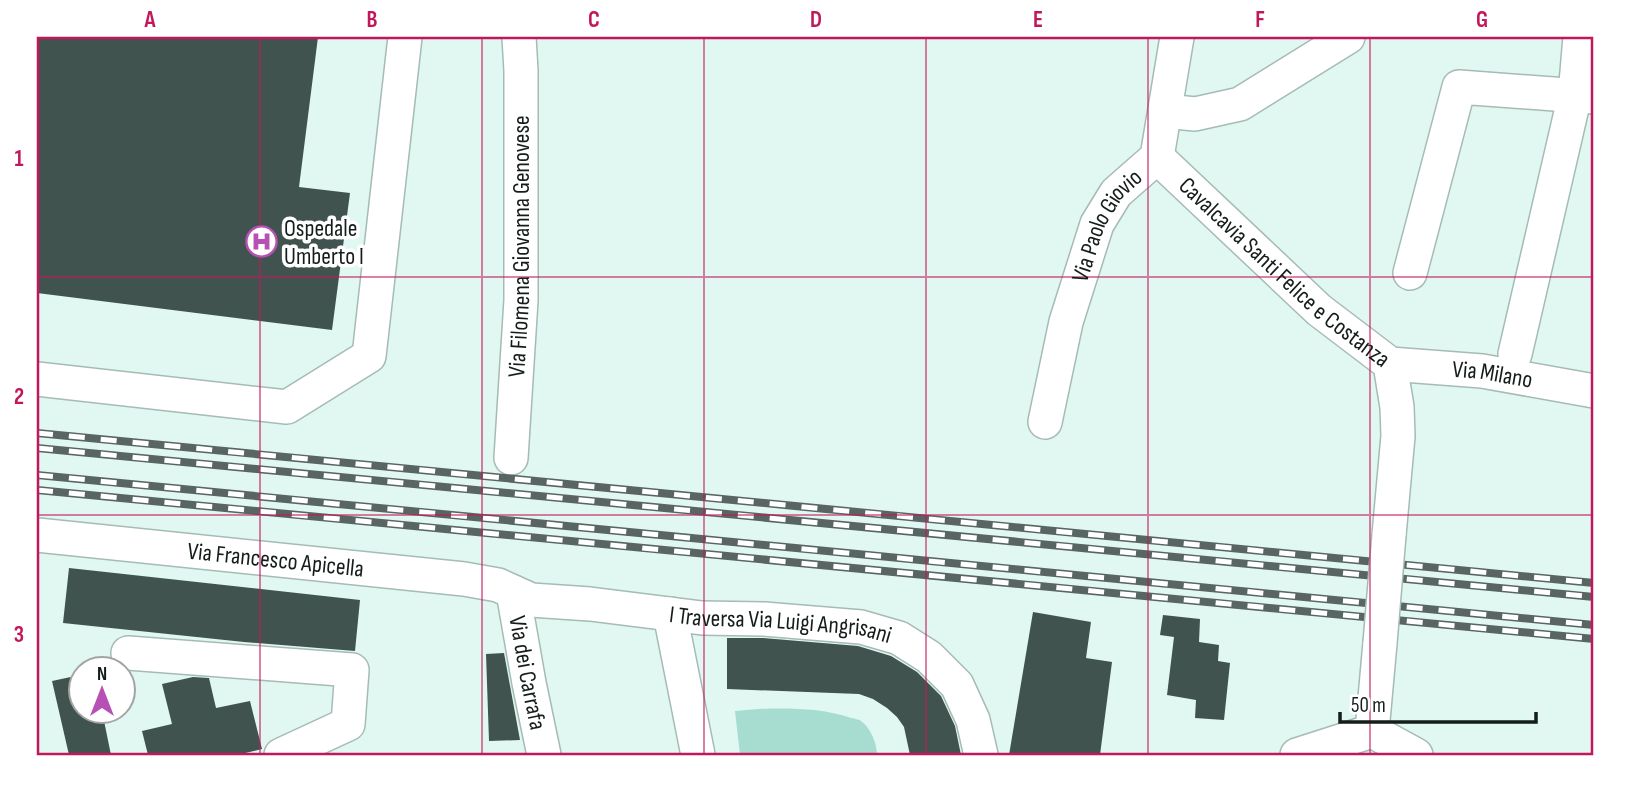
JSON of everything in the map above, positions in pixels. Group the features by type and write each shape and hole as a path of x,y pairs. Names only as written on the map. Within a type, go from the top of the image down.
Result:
{"street":[{"path":"37,379 287,407 369,356 405,37"},
{"name":"Via Filomena Giovanna Genovese","path":"511,458 521,300 519,37"},
{"name":"Via Paolo Giovio","path":"1045,422 1066,322 1097,224 1115,193 1157,157 1177,37"},
{"path":"1165,111 1195,114 1240,104 1348,37"},
{"path":"1514,354 1585,96 1580,37"},
{"path":"1410,273 1459,87 1585,96"},
{"name":"Cavalcavia Santi Felice e Costanza","path":"1157,157 1319,310 1390,364 1397,407 1398,436 1372,731"},
{"name":"Via Milano","path":"1390,364 1482,371 1594,391"},
{"name":"Via Francesco Apicella","path":"37,535 464,579 498,585 513,592"},
{"name":"I Traversa Via Luigi Angrisani","path":"513,592 531,600 590,604 702,618 764,619 861,627 899,638 929,657 957,685 974,720 981,755"},
{"name":"Via dei Carrafa","path":"513,592 544,755"},
{"path":"670,614 698,755"},
{"path":"128,653 352,670 348,724 281,755"},
{"path":"1297,755 1372,731 1416,755"}],"green space":[{"path":"817,710 859,720 865,724 875,741 877,755 740,755 735,711"}],"building":[{"path":"37,37 318,37 299,187 350,193 332,330 37,293"},
{"path":"69,568 360,600 355,651 63,623"},
{"path":"1033,612 1091,622 1086,658 1112,662 1100,755 1009,755"},
{"path":"1163,615 1200,619 1199,642 1219,645 1218,661 1230,663 1224,720 1195,718 1196,700 1167,695 1174,637 1160,635"},
{"path":"727,638 763,638 858,646 891,656 917,672 941,696 955,726 961,755 910,755 904,727 897,717 873,699 859,694 727,689"},
{"path":"504,653 520,740 489,741 486,654"},
{"path":"193,677 209,678 216,708 250,701 262,749 237,755 148,755 142,731 172,724 162,684"},
{"path":"66,678 66,726 105,726 111,755 69,755 52,681"}],"railway":[{"path":"37,433 1594,583"},
{"path":"37,448 1594,597"},
{"path":"37,475 1594,625"},
{"path":"37,490 1594,639"}],"place":[{"name":"Ospedale Umberto I","path":"261,242"}]}
